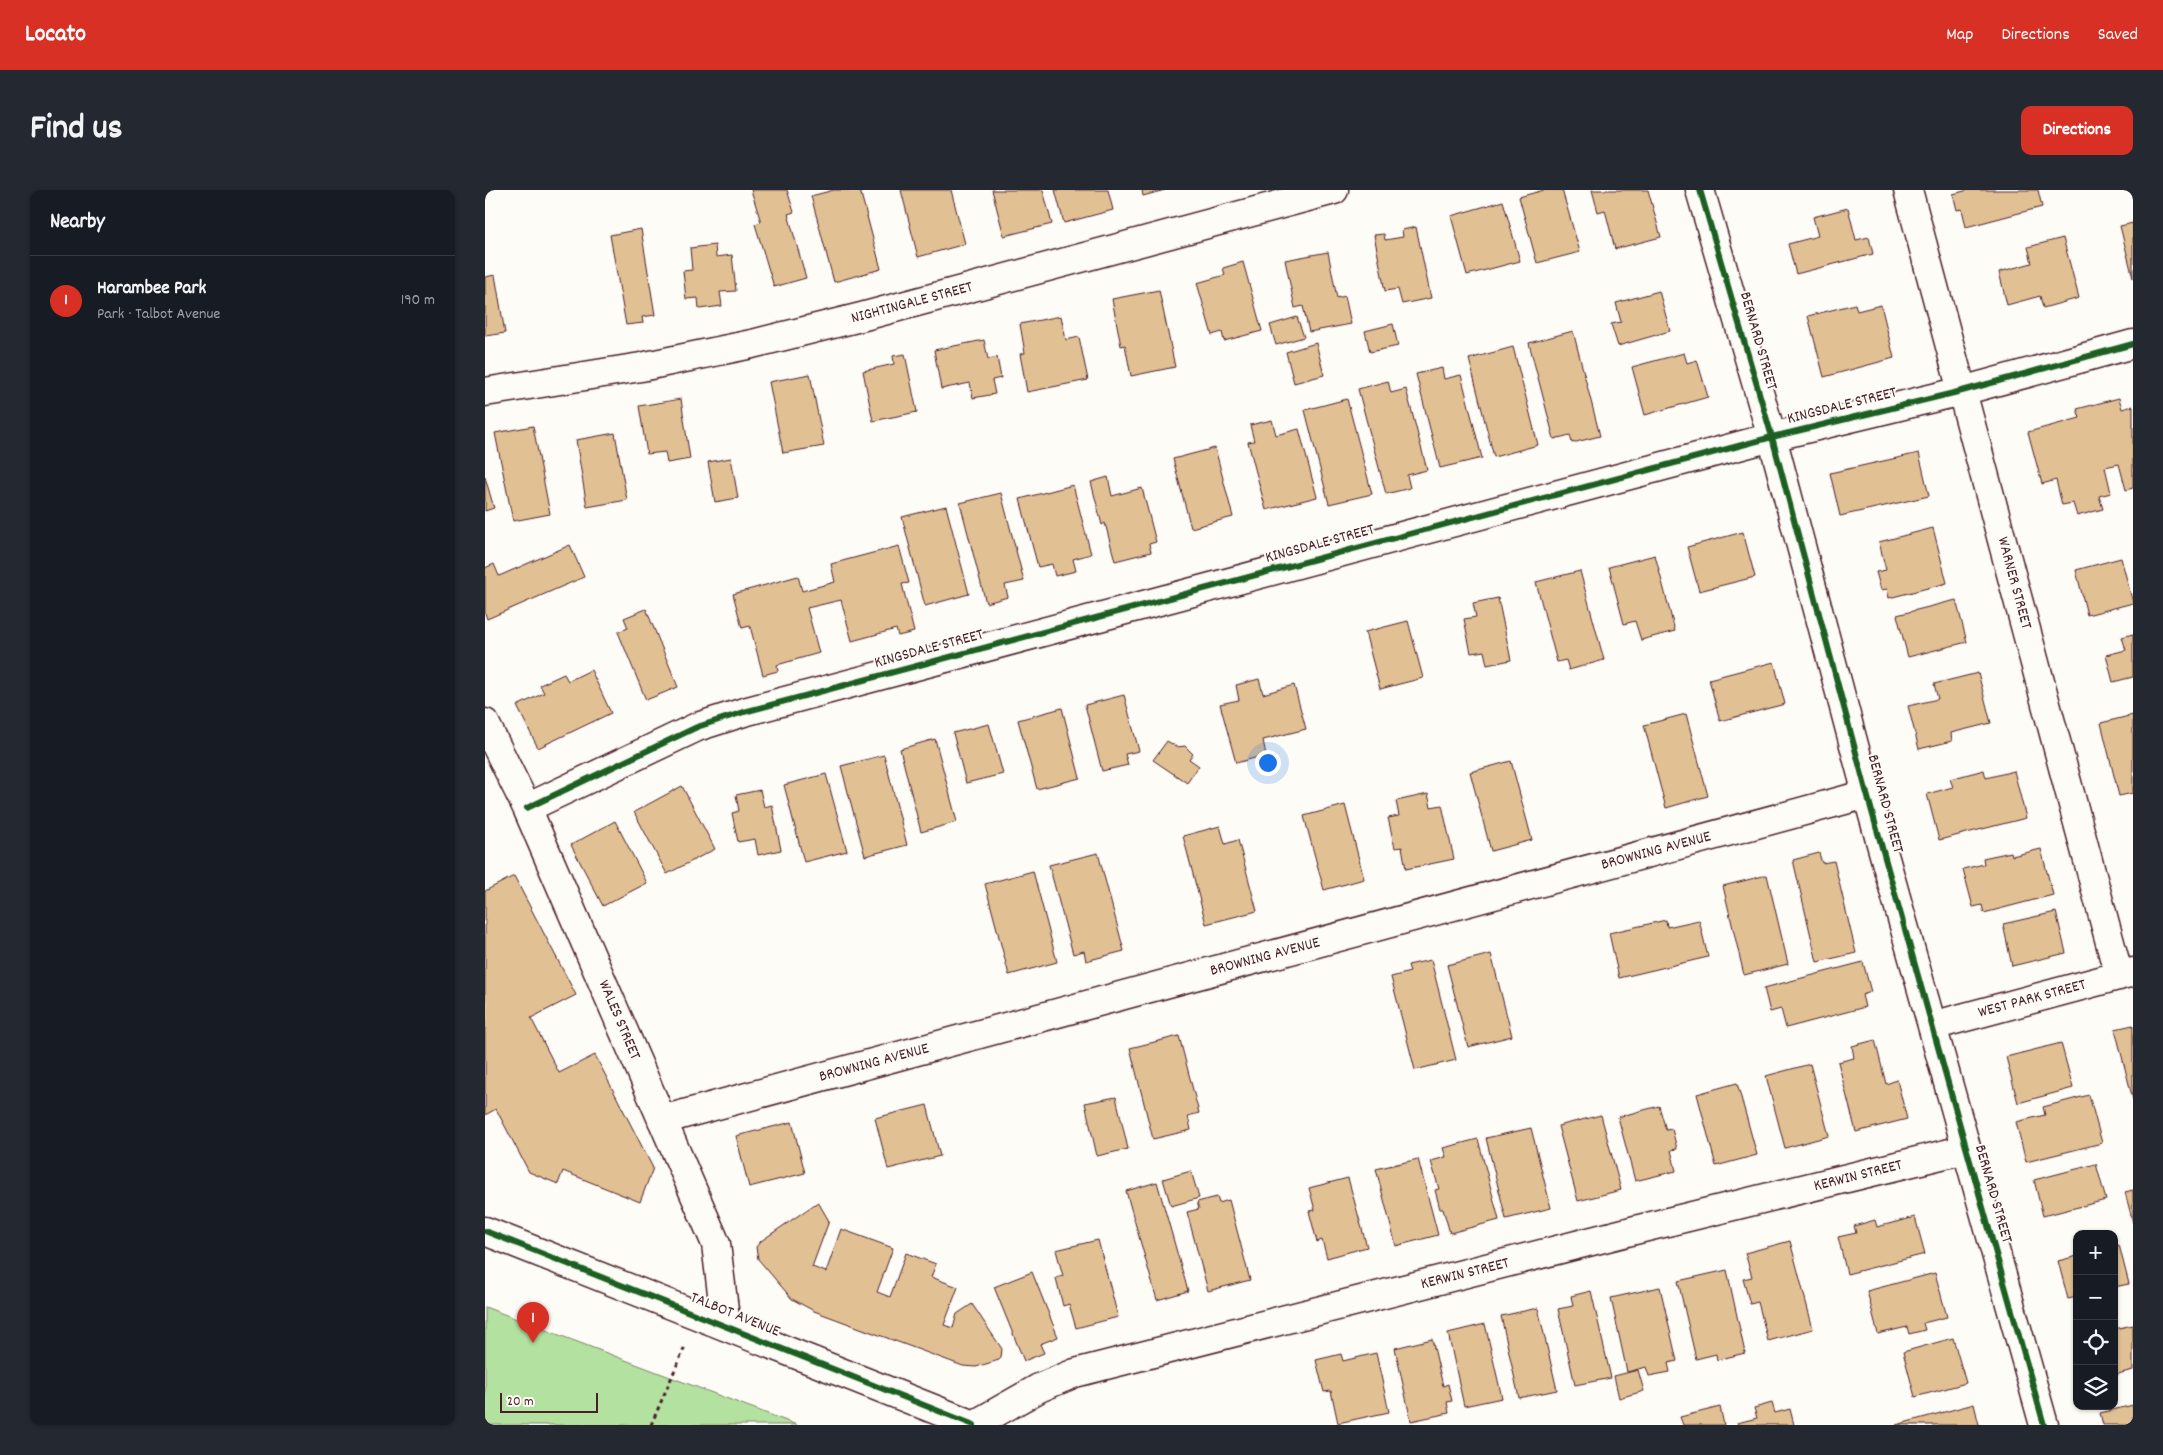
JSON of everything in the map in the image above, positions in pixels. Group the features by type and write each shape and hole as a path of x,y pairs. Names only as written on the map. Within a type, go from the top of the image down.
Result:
{"street":[{"name":"NIGHTINGALE STREET","path":"485,392 641,367 752,344 880,312 1334,190"},
{"name":"BERNARD STREET","path":"1700,190 1772,437 1867,794 2044,1425"},
{"name":"WARNER STREET","path":"1908,190 1962,391 2126,974"},
{"name":"KINGSDALE STREET","path":"527,808 697,727 744,712 1772,437 1962,391 2133,344"},
{"name":"WALES STREET","path":"485,723 527,808 716,1244 726,1326"},
{"name":"BROWNING AVENUE","path":"662,1120 1867,794"},
{"name":"WEST PARK STREET","path":"1932,1026 2126,974"},
{"name":"KERWIN STREET","path":"974,1425 1039,1388 1075,1373 1639,1229 1966,1149"},
{"name":"TALBOT AVENUE","path":"485,1231 974,1425"}],"path":[{"path":"651,1425 697,1315"}],"green space":[{"path":"485,1307 797,1425 485,1425"}],"building":[{"path":"751,190 787,190 794,212 788,214 806,278 774,287 755,224 761,222"},
{"path":"834,190 860,190 881,269 834,282 811,196"},
{"path":"901,190 951,190 965,244 918,257"},
{"path":"992,190 1043,190 1052,224 1004,236"},
{"path":"1055,190 1108,190 1113,210 1064,223"},
{"path":"1142,190 1165,190 1143,196"},
{"path":"1544,190 1562,190 1580,252 1537,263 1519,197"},
{"path":"1592,190 1648,190 1661,237 1615,249 1605,210 1598,212"},
{"path":"1968,190 2038,190 2042,207 1966,227 1962,209 1957,210 1953,194"},
{"path":"1503,201 1520,261 1467,275 1451,216"},
{"path":"1848,208 1856,240 1869,237 1873,254 1796,274 1788,244 1818,236 1813,217"},
{"path":"2133,223 2133,278 2120,226"},
{"path":"1416,227 1431,298 1402,304 1398,289 1385,291 1374,235 1384,234 1385,240 1403,237 1402,230"},
{"path":"641,229 655,315 642,317 643,323 626,325 610,235"},
{"path":"2063,238 2079,298 2043,308 2040,296 2007,305 1999,272 2032,263 2028,247"},
{"path":"715,245 716,257 732,255 736,291 720,292 722,306 699,309 698,298 686,299 683,271 692,270 690,248"},
{"path":"1328,252 1337,298 1345,296 1351,324 1309,332 1303,306 1295,308 1285,260"},
{"path":"1243,262 1262,331 1224,341 1222,332 1212,335 1197,283 1225,275 1223,268"},
{"path":"495,275 505,333 485,336 485,277"},
{"path":"1159,290 1175,367 1131,376 1125,345 1121,346 1112,299"},
{"path":"1659,291 1670,331 1618,346 1611,324 1621,322 1616,303"},
{"path":"1855,304 1857,311 1881,305 1894,358 1824,377 1808,316"},
{"path":"1061,316 1066,340 1079,337 1088,380 1027,392 1020,354 1025,353 1020,324"},
{"path":"1297,317 1304,337 1276,345 1270,325"},
{"path":"1393,324 1398,346 1370,352 1365,331"},
{"path":"1573,331 1600,436 1572,443 1570,435 1554,439 1529,343"},
{"path":"984,340 988,359 997,357 1001,378 992,380 995,394 973,398 970,383 941,389 934,350"},
{"path":"1316,343 1324,375 1294,383 1286,352"},
{"path":"1513,347 1538,445 1494,457 1469,359"},
{"path":"1684,353 1687,363 1697,360 1708,397 1645,415 1632,367"},
{"path":"905,354 917,412 873,421 863,371 894,364 893,356"},
{"path":"1442,368 1444,379 1461,375 1482,458 1440,468 1416,374"},
{"path":"810,374 824,446 783,453 769,382"},
{"path":"1388,381 1391,393 1406,389 1427,470 1407,475 1410,488 1386,494 1358,389"},
{"path":"2119,398 2122,409 2133,406 2133,488 2126,490 2119,464 2105,467 2111,493 2099,496 2103,509 2077,516 2073,503 2062,505 2056,480 2042,484 2028,432 2080,418 2077,409"},
{"path":"681,399 690,459 667,463 665,452 647,454 639,406"},
{"path":"1347,399 1372,494 1329,504 1305,410"},
{"path":"1272,420 1276,435 1299,429 1317,497 1266,510 1248,442 1254,441 1250,425"},
{"path":"533,426 550,514 513,521 495,433"},
{"path":"615,433 627,500 587,507 576,440"},
{"path":"1215,448 1233,517 1191,528 1173,459"},
{"path":"1919,453 1929,496 1840,516 1830,473"},
{"path":"731,458 738,498 715,502 708,462"},
{"path":"485,477 494,508 485,511"},
{"path":"1108,477 1112,496 1142,488 1156,542 1149,544 1151,552 1115,561 1105,523 1102,525 1091,482"},
{"path":"1073,485 1091,554 1073,559 1076,571 1055,576 1052,564 1038,567 1020,499"},
{"path":"1001,493 1024,581 1005,585 1008,597 986,603 960,503"},
{"path":"946,506 969,594 925,606 902,517"},
{"path":"1933,528 1947,583 1889,598 1887,589 1881,590 1876,572 1886,570 1879,542"},
{"path":"1743,532 1755,577 1699,591 1687,547"},
{"path":"570,545 584,577 487,619 485,613 485,568 494,564 499,576"},
{"path":"899,546 909,583 902,584 914,632 898,636 896,629 852,641 841,600 807,608 819,653 777,665 778,671 763,675 750,626 742,628 733,594 798,576 802,591 835,582 831,564"},
{"path":"1655,555 1675,631 1641,640 1635,621 1624,624 1609,567"},
{"path":"2121,558 2133,603 2087,615 2076,570"},
{"path":"1580,571 1604,660 1569,670 1566,660 1557,662 1536,582"},
{"path":"1498,598 1511,660 1487,665 1484,651 1471,653 1464,619 1476,617 1473,603"},
{"path":"1956,600 1967,642 1908,657 1897,615"},
{"path":"646,609 678,687 646,700 618,632 628,628 624,618"},
{"path":"1408,621 1423,678 1380,689 1365,632"},
{"path":"2133,634 2133,677 2113,682 2106,655 2126,650 2122,637"},
{"path":"1774,662 1785,704 1720,721 1709,679"},
{"path":"591,670 611,713 538,748 517,706 544,693 540,685 564,674 568,681"},
{"path":"1978,673 1991,723 1951,733 1952,741 1919,749 1908,706 1938,699 1934,684"},
{"path":"1259,679 1263,694 1294,685 1306,729 1263,740 1266,755 1236,763 1220,704 1239,700 1236,685"},
{"path":"1124,695 1139,751 1125,754 1128,765 1102,771 1085,705"},
{"path":"1062,708 1080,778 1037,789 1018,720"},
{"path":"1686,714 1708,796 1666,808 1644,725"},
{"path":"2133,715 2133,793 2119,796 2101,723"},
{"path":"989,724 1003,774 966,783 953,733"},
{"path":"935,739 957,822 921,832 900,749"},
{"path":"1167,741 1177,747 1185,746 1193,754 1189,759 1199,766 1187,783 1153,760"},
{"path":"884,755 907,845 865,856 841,766"},
{"path":"1511,761 1532,840 1491,851 1470,772"},
{"path":"1984,770 1986,778 2014,771 2026,818 1939,840 1927,794 1953,787 1950,779"},
{"path":"826,774 847,851 804,862 784,785"},
{"path":"682,786 715,849 667,874 634,812"},
{"path":"760,790 764,807 772,805 781,850 758,855 755,839 738,842 732,813 739,811 736,795"},
{"path":"1428,794 1431,807 1442,805 1454,859 1406,869 1402,847 1395,848 1388,818 1399,816 1396,801"},
{"path":"1345,805 1364,879 1324,890 1304,816"},
{"path":"615,821 647,883 603,906 571,845"},
{"path":"1220,826 1225,844 1238,840 1257,911 1206,924 1183,836"},
{"path":"2041,849 2053,895 1984,913 1982,905 1973,907 1963,869 1984,864 1983,858 2011,852 2012,856"},
{"path":"1098,853 1124,951 1086,961 1084,951 1073,954 1049,865"},
{"path":"1819,853 1822,863 1834,861 1856,953 1817,962 1793,860"},
{"path":"1033,871 1057,962 1009,975 985,884"},
{"path":"1767,875 1788,964 1744,975 1723,886"},
{"path":"514,876 576,995 531,1018 559,1073 595,1055 653,1168 640,1202 563,1171 558,1184 529,1172 496,1109 485,1115 485,891"},
{"path":"2056,912 2066,953 2012,966 2003,924"},
{"path":"1666,920 1667,927 1699,920 1708,957 1619,978 1609,933"},
{"path":"1491,954 1512,1036 1468,1047 1447,965"},
{"path":"1431,960 1456,1060 1415,1070 1391,977 1410,972 1408,965"},
{"path":"1863,962 1871,992 1862,995 1865,1007 1786,1028 1781,1009 1770,1012 1764,988"},
{"path":"2133,1025 2133,1100 2115,1029"},
{"path":"1179,1036 1199,1113 1188,1116 1191,1130 1153,1139 1130,1048"},
{"path":"1875,1040 1886,1084 1897,1080 1907,1119 1856,1132 1838,1062 1854,1058 1852,1046"},
{"path":"2061,1043 2073,1088 2018,1103 2006,1057"},
{"path":"1810,1064 1829,1136 1785,1148 1766,1076"},
{"path":"1737,1083 1757,1155 1716,1166 1697,1094"},
{"path":"2089,1095 2102,1143 2026,1162 2016,1122 2045,1115 2043,1107"},
{"path":"1116,1097 1128,1149 1097,1156 1085,1103"},
{"path":"927,1105 940,1156 888,1169 875,1118"},
{"path":"1659,1106 1666,1130 1672,1129 1677,1149 1671,1150 1676,1171 1635,1181 1618,1117"},
{"path":"1601,1115 1621,1190 1578,1201 1558,1126"},
{"path":"792,1122 805,1173 749,1187 736,1136"},
{"path":"1531,1128 1551,1208 1506,1219 1486,1138"},
{"path":"1478,1139 1499,1220 1450,1233 1443,1209 1440,1209 1435,1190 1439,1189 1431,1161 1446,1157 1443,1148"},
{"path":"1418,1159 1438,1235 1396,1246 1376,1169"},
{"path":"2096,1164 2106,1200 2043,1216 2034,1180"},
{"path":"1191,1171 1199,1198 1171,1206 1163,1179"},
{"path":"1348,1178 1367,1247 1327,1258 1322,1240 1317,1242 1309,1211 1315,1210 1309,1188"},
{"path":"1157,1182 1188,1291 1157,1300 1126,1191"},
{"path":"2133,1190 2133,1223 2125,1192"},
{"path":"1217,1197 1219,1203 1229,1200 1250,1280 1208,1291 1187,1212 1199,1209 1197,1202"},
{"path":"818,1202 829,1221 812,1267 826,1272 841,1229 893,1248 877,1292 890,1297 906,1253 936,1264 931,1277 958,1287 944,1325 953,1328 957,1314 972,1304 1002,1349 999,1360 976,1367 963,1366 814,1311 792,1299 758,1259 756,1247 761,1241"},
{"path":"1915,1217 1925,1254 1847,1274 1838,1237 1856,1233 1854,1226 1875,1220 1877,1227"},
{"path":"1098,1240 1118,1317 1076,1328 1069,1304 1063,1306 1056,1278 1063,1276 1056,1250"},
{"path":"1790,1241 1813,1329 1768,1341 1758,1302 1750,1304 1743,1279 1752,1277 1745,1253"},
{"path":"2118,1245 2129,1284 2118,1286 2118,1275"},
{"path":"2073,1257 2073,1298 2068,1299 2058,1261"},
{"path":"1727,1270 1745,1353 1717,1360 1716,1354 1696,1359 1678,1281"},
{"path":"1032,1272 1058,1337 1040,1344 1044,1353 1024,1361 994,1287"},
{"path":"1935,1273 1947,1317 1923,1323 1925,1330 1909,1334 1907,1327 1878,1334 1867,1291"},
{"path":"1660,1287 1677,1361 1668,1363 1670,1372 1649,1376 1646,1367 1627,1372 1611,1298"},
{"path":"1591,1291 1611,1378 1575,1385 1558,1309 1573,1306 1571,1296"},
{"path":"1538,1308 1557,1390 1519,1398 1501,1316"},
{"path":"1485,1324 1502,1398 1464,1406 1448,1333"},
{"path":"2133,1325 2133,1370 2118,1374 2118,1365 2118,1328"},
{"path":"1953,1338 1966,1383 1915,1397 1903,1352"},
{"path":"1432,1339 1443,1386 1448,1384 1452,1401 1447,1402 1449,1413 1411,1421 1395,1348"},
{"path":"1376,1353 1389,1412 1338,1423 1331,1391 1324,1392 1316,1360 1341,1354 1343,1361"},
{"path":"1638,1370 1644,1391 1619,1398 1614,1376"},
{"path":"1772,1403 1775,1413 1790,1409 1794,1425 1738,1425 1737,1423 1757,1418 1754,1408"},
{"path":"1974,1404 1979,1425 1896,1425"},
{"path":"2133,1405 2133,1425 2103,1425 2100,1413"},
{"path":"1720,1407 1724,1425 1683,1425 1680,1417"}],"cycle path":[{"path":"1700,190 1772,437 1867,794 2044,1425"},
{"path":"527,808 697,727 744,712 1772,437 1962,391 2133,344"},
{"path":"485,1231 974,1425"}],"place":[{"name":"Harambee Park","path":"533,1343"}]}
